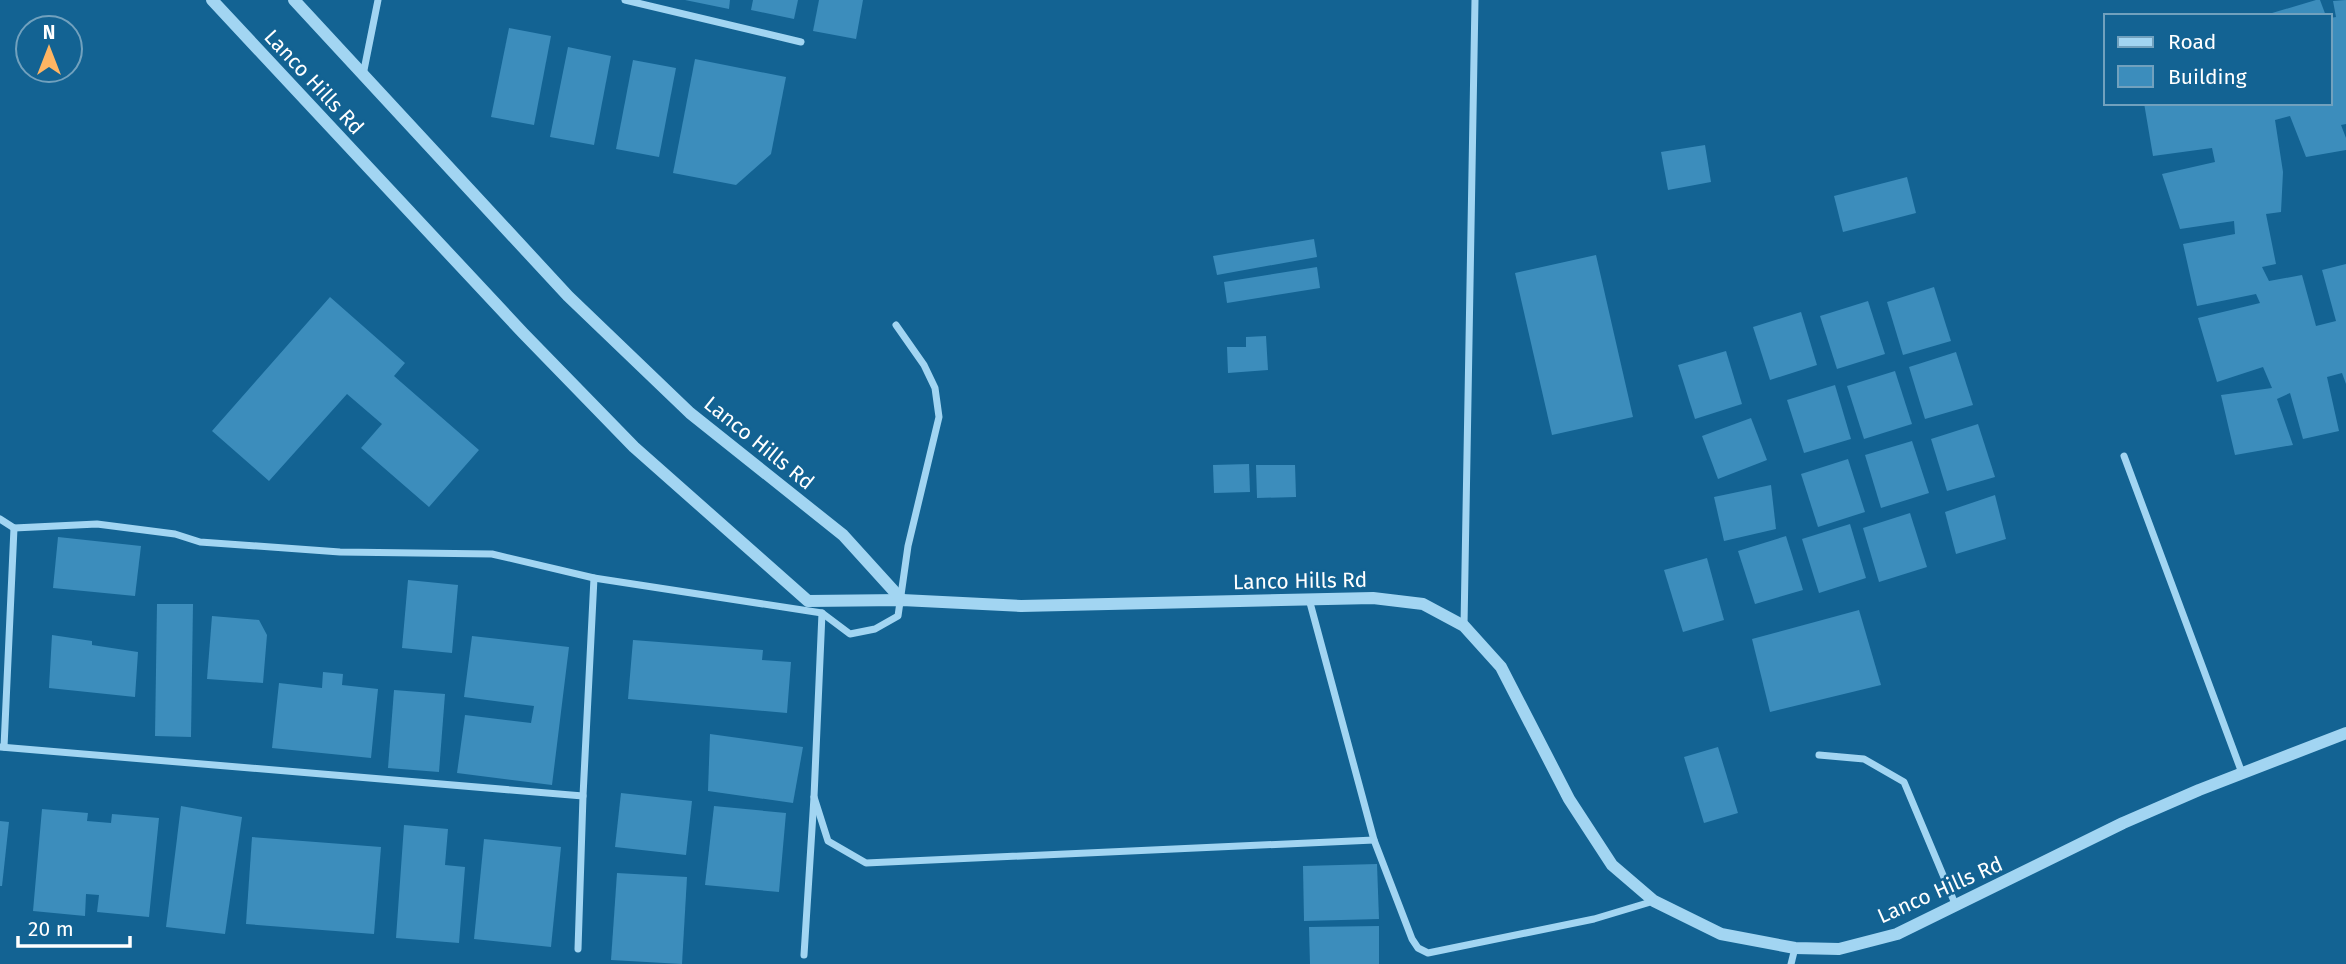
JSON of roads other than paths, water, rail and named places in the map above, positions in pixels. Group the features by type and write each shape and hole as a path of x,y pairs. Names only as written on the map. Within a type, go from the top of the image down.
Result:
{"street":[{"name":"Lanco Hills Rd","path":"212,0 513,323 634,447 808,601 902,600 1021,606 1373,598 1423,604 1464,626 1501,667 1569,799 1612,865 1654,901 1721,934 1795,948 1839,948 1897,934 2123,823 2346,733"},
{"name":"Lanco Hills Rd","path":"294,0 568,296 690,413 843,535 902,600"},
{"path":"362,76 378,0"},
{"path":"625,0 801,42"},
{"path":"1464,626 1475,0"},
{"path":"0,519 14,528 97,524 175,534 200,542 340,552 492,554 594,578 822,613 850,634 875,629 898,616 908,546 939,417 935,388 924,365 895,325"},
{"path":"2124,456 2242,773"},
{"path":"14,528 2,747 583,796"},
{"path":"578,948 594,578"},
{"path":"1309,599 1374,840 1412,939 1418,948 1428,953 1568,925 1654,901"},
{"path":"804,956 822,613"},
{"path":"1819,755 1864,759 1905,782 1956,906"},
{"path":"814,797 828,841 866,863 1374,840"},
{"path":"1791,964 1795,948"}]}
